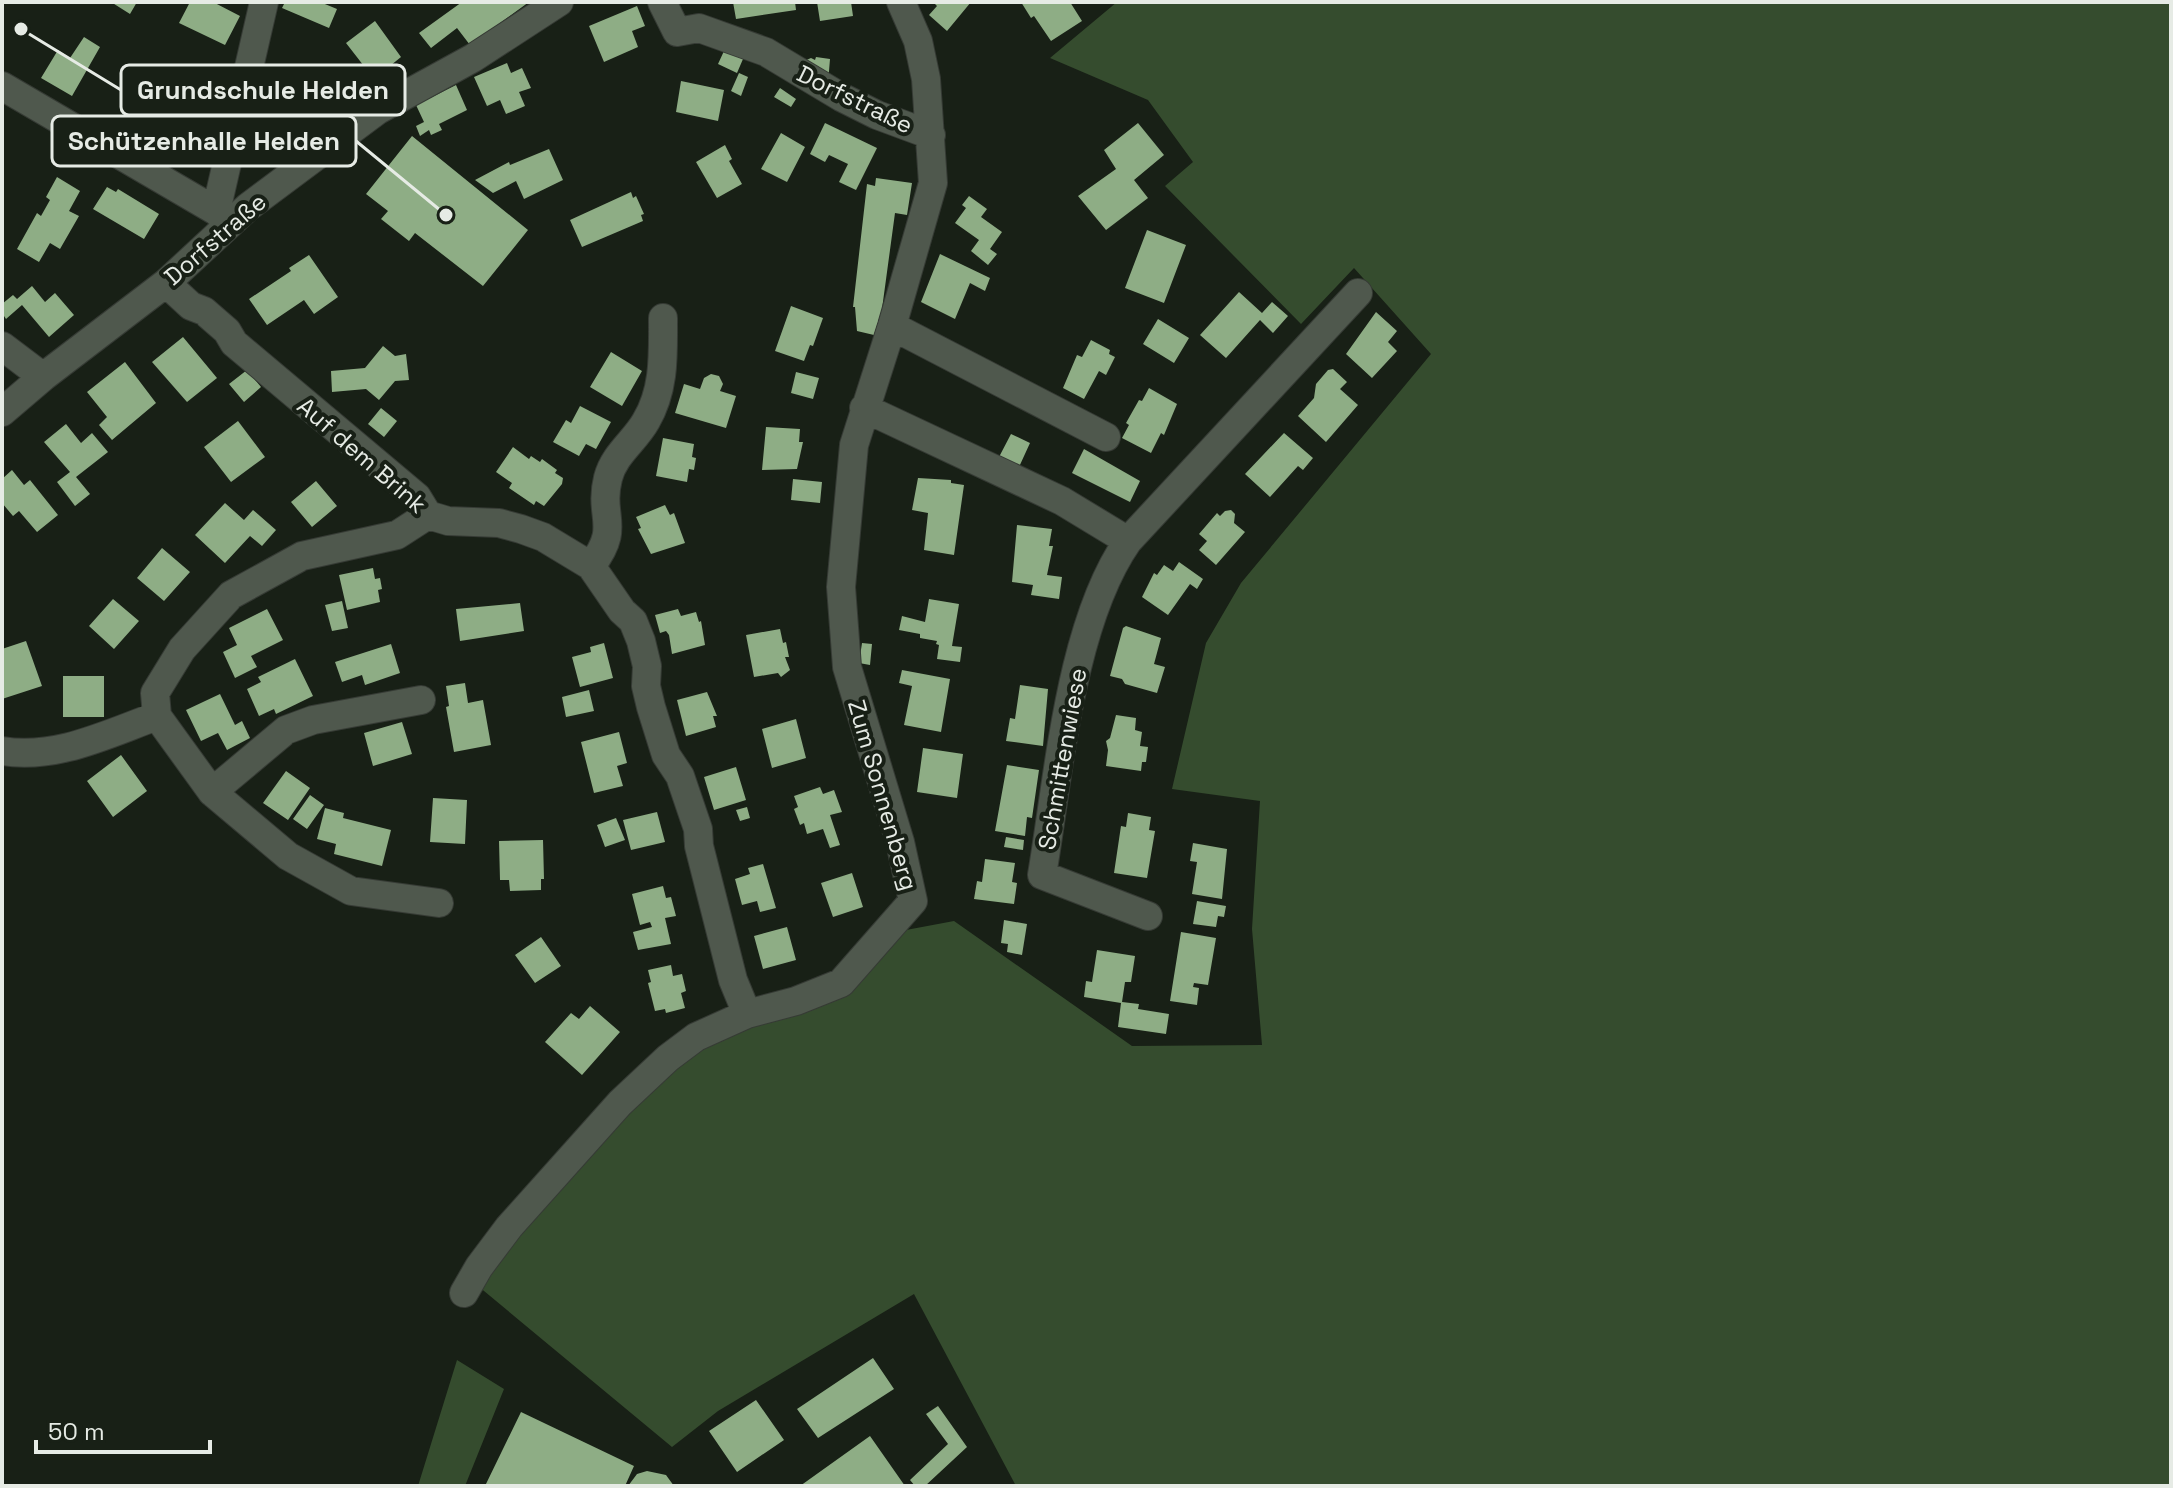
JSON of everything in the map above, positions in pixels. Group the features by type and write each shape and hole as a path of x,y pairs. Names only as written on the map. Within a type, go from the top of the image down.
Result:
{"street":[{"path":"2,86 222,217 264,2"},
{"name":"Dorfstraße","path":"2,412 166,283 222,217 378,110 473,58 559,2"},
{"name":"Dorfstraße","path":"662,2 677,32 699,28 766,52 808,79 865,109 931,135"},
{"name":"Zum Sonnenberg","path":"464,1293 509,1227 620,1103 668,1058 696,1037 747,1014 796,1001 841,983 913,901 900,842 850,678 841,587 854,445 933,183 926,79 918,41 901,2"},
{"name":"Auf dem Brink","path":"166,283 191,306 204,311 227,331 234,343 417,497 428,515 448,521 499,523 521,529 543,537 591,566 622,611 633,621 641,641 651,707 666,755 680,776 698,829 699,846 733,980 747,1014"},
{"name":"Schmittenwiese","path":"1148,916 1042,875 1071,698 1083,647 1112,565 1128,541 1358,293"},
{"path":"591,566 609,534 606,491 612,465 646,422 663,379 663,318"},
{"path":"892,326 1106,437"},
{"path":"2,346 43,377"},
{"path":"864,408 1062,501 1128,541"},
{"path":"428,515 397,535 302,556 231,595 182,649 155,693 157,716 212,792 288,856 351,891 439,903"},
{"path":"212,792 286,730 313,720 421,700"},
{"path":"2,751 24,755 69,748 157,716"}],"green space":[{"path":"1117,2 2171,2 2171,1486 1016,1486 914,1294 718,1411 672,1447 478,1286 514,1230 675,1062 764,1020 906,930 954,921 1132,1046 1262,1045 1252,929 1260,801 1172,789 1206,643 1241,583 1431,354 1354,268 1301,324 1165,186 1193,162 1148,100 1050,58"},
{"path":"457,1360 504,1389 465,1486 418,1486"}],"building":[{"path":"111,2 137,2 130,14"},
{"path":"190,2 213,2 240,16 225,45 179,23"},
{"path":"285,2 320,2 337,9 329,28 282,8"},
{"path":"462,2 529,2 470,45 457,28 431,48 419,33"},
{"path":"733,2 795,2 796,10 736,19"},
{"path":"817,2 851,2 853,16 820,21"},
{"path":"933,2 971,2 947,31 929,15 937,6"},
{"path":"1021,2 1070,2 1082,21 1051,41"},
{"path":"637,6 645,26 632,31 638,47 604,62 589,26"},
{"path":"375,21 401,57 374,79 346,43"},
{"path":"84,37 100,47 72,96 41,78 58,50 70,58"},
{"path":"724,51 743,59 737,73 718,64"},
{"path":"816,57 830,59 828,83 804,61 815,60"},
{"path":"507,63 511,73 522,68 531,88 519,92 525,106 506,114 500,100 487,106 474,77"},
{"path":"739,73 748,77 741,96 731,91"},
{"path":"681,81 724,90 718,121 676,112"},
{"path":"456,85 467,110 439,124 442,130 431,135 429,130 420,136 416,126 424,122 416,105"},
{"path":"307,88 326,113 287,143 264,113 277,104 280,107"},
{"path":"780,88 796,99 791,107 774,97"},
{"path":"168,115 212,139 197,167 165,149 170,140 158,133"},
{"path":"825,123 877,148 856,190 839,182 848,164 829,155 825,162 810,154"},
{"path":"1138,123 1164,155 1134,180 1148,198 1106,230 1078,196 1116,169 1104,150"},
{"path":"781,133 805,147 787,182 761,169"},
{"path":"412,136 528,230 483,286 415,233 409,241 381,219 388,211 366,194"},
{"path":"725,145 732,159 729,161 742,184 717,198 696,162"},
{"path":"549,149 563,180 524,199 516,181 493,193 475,180 509,162 510,165"},
{"path":"57,177 80,191 69,211 79,216 60,249 50,243 39,262 17,249 37,213 41,216 50,200 46,197"},
{"path":"876,178 912,183 907,215 895,213 882,309 874,335 857,331 853,307 867,184 875,186"},
{"path":"107,187 116,192 118,189 159,214 144,239 93,209"},
{"path":"631,192 644,214 641,215 643,221 582,247 570,220"},
{"path":"969,196 987,209 981,217 1002,232 990,249 997,254 988,265 971,251 979,240 955,223 966,208 962,205"},
{"path":"1147,230 1186,245 1164,303 1125,288"},
{"path":"940,254 990,278 985,291 970,283 955,319 921,302"},
{"path":"309,255 338,297 314,314 304,300 267,325 249,299"},
{"path":"32,286 45,302 55,293 74,315 49,337 22,305 6,319 2,313 2,304 13,295 17,299"},
{"path":"1239,292 1262,313 1272,302 1288,316 1273,333 1260,320 1226,358 1200,335"},
{"path":"791,306 823,318 804,361 775,351"},
{"path":"1376,312 1397,331 1388,342 1397,351 1372,378 1346,354"},
{"path":"1158,319 1189,338 1174,363 1143,344"},
{"path":"183,337 217,378 187,402 152,362"},
{"path":"1091,340 1110,350 1109,354 1115,357 1106,375 1099,371 1084,399 1063,388 1077,355 1082,357"},
{"path":"383,346 395,356 406,354 409,380 395,381 379,400 366,389 332,392 331,371 365,368"},
{"path":"611,352 642,371 622,406 590,387"},
{"path":"125,362 156,403 112,440 99,425 107,417 87,392"},
{"path":"1333,369 1347,382 1340,389 1358,405 1326,442 1298,416 1314,398 1316,384 1328,370"},
{"path":"247,370 261,387 244,402 229,384"},
{"path":"796,372 819,378 813,399 791,393"},
{"path":"711,374 719,376 723,384 720,391 736,396 726,428 675,413 684,384 700,389 704,378"},
{"path":"1149,388 1177,404 1164,435 1161,433 1151,453 1122,438 1129,425 1126,423"},
{"path":"580,406 611,422 596,449 586,444 579,456 553,442 566,420 571,423"},
{"path":"381,408 397,421 384,437 368,424"},
{"path":"238,421 265,457 231,482 204,447"},
{"path":"66,424 81,443 92,433 108,452 76,477 90,494 75,506 57,482 70,472 44,442"},
{"path":"766,427 800,429 799,442 803,442 797,469 762,470"},
{"path":"1284,433 1313,458 1303,470 1298,466 1270,497 1245,474"},
{"path":"1011,434 1030,443 1019,467 999,457"},
{"path":"663,438 694,444 694,470 689,469 687,482 656,476"},
{"path":"513,447 529,459 531,456 540,462 542,459 563,478 562,484 544,506 536,501 534,505 509,488 512,483 496,472"},
{"path":"1084,449 1140,481 1130,502 1072,473"},
{"path":"12,470 24,485 30,480 58,515 37,532 19,511 13,516 2,503 2,479"},
{"path":"918,478 951,480 951,483 964,485 954,555 924,550 928,513 912,510"},
{"path":"793,479 822,482 820,503 791,500"},
{"path":"316,481 337,506 312,527 291,502"},
{"path":"225,503 244,520 253,510 276,530 262,546 250,536 225,563 195,535"},
{"path":"665,505 670,515 674,513 685,543 651,554 638,529 641,528 636,517"},
{"path":"1231,510 1235,514 1234,523 1245,532 1216,565 1199,550 1207,541 1199,534 1217,513 1220,516"},
{"path":"1017,525 1052,529 1049,546 1053,546 1047,575 1062,577 1059,599 1031,595 1033,585 1012,582"},
{"path":"162,548 190,572 164,601 137,578"},
{"path":"1179,562 1203,579 1197,589 1190,584 1168,615 1142,597 1154,573 1157,575 1164,565 1173,571"},
{"path":"373,568 375,579 380,578 380,602 347,610 339,575"},
{"path":"113,599 139,621 114,649 89,626"},
{"path":"929,599 959,604 952,646 962,647 960,662 937,659 937,641 899,630 902,616 925,622"},
{"path":"342,601 348,628 332,631 325,605"},
{"path":"520,603 524,631 460,641 456,609"},
{"path":"267,609 283,640 251,656 257,667 235,678 223,652 237,645 229,628"},
{"path":"678,609 681,616 696,612 701,621 705,645 672,654 669,635 666,631 660,633 655,615"},
{"path":"1126,626 1161,638 1154,664 1165,667 1157,693 1125,684 1122,679 1110,676"},
{"path":"780,629 783,643 786,642 789,657 785,657 790,670 781,677 778,673 754,677 746,635"},
{"path":"26,641 42,686 2,699 2,649"},
{"path":"604,643 613,678 580,687 572,657 591,652 590,647"},
{"path":"862,643 872,644 870,665 859,663"},
{"path":"391,644 400,673 365,685 362,675 342,682 335,662"},
{"path":"295,659 313,696 276,714 274,709 259,716 247,689 261,682 258,677"},
{"path":"902,670 950,679 941,732 904,725 912,686 899,683"},
{"path":"63,676 104,676 104,717 63,717"},
{"path":"465,683 468,703 483,700 491,745 454,752 446,707 449,706 446,686"},
{"path":"1020,685 1048,689 1043,746 1006,741 1010,718 1015,719"},
{"path":"589,690 594,711 566,717 562,697"},
{"path":"707,692 717,716 713,716 716,727 686,736 677,700"},
{"path":"220,694 235,725 242,721 250,738 227,750 218,733 201,741 186,710"},
{"path":"1116,715 1136,718 1135,730 1142,732 1140,746 1148,747 1141,771 1106,766 1106,741 1110,738"},
{"path":"796,719 806,758 772,768 762,729"},
{"path":"402,722 412,754 373,766 364,733"},
{"path":"619,732 627,763 617,766 623,786 594,793 581,742"},
{"path":"923,748 963,754 957,798 917,792"},
{"path":"121,755 147,791 113,817 87,781"},
{"path":"1007,765 1039,770 1032,818 1027,817 1025,836 995,831"},
{"path":"736,767 746,800 714,810 704,777"},
{"path":"286,771 310,788 288,820 263,803"},
{"path":"820,787 823,794 834,790 842,812 830,815 840,845 830,848 823,829 807,834 804,823 800,825 794,809 798,807 794,796"},
{"path":"310,795 324,805 307,829 293,819"},
{"path":"433,798 467,800 465,844 430,842"},
{"path":"747,807 750,818 740,821 736,810"},
{"path":"325,808 344,813 343,818 391,830 382,866 334,854 336,844 317,839"},
{"path":"657,812 665,842 631,850 623,820"},
{"path":"1128,813 1151,817 1149,830 1155,831 1147,878 1114,873 1121,826 1126,827"},
{"path":"616,818 625,840 605,847 597,825"},
{"path":"1006,837 1024,840 1023,850 1004,847"},
{"path":"543,840 544,879 541,879 541,890 510,891 509,880 500,880 499,841"},
{"path":"1193,843 1227,849 1222,899 1192,894 1197,862 1190,861"},
{"path":"985,859 1015,863 1012,882 1017,883 1014,904 974,899 977,881 982,882"},
{"path":"763,864 776,908 760,912 757,901 742,905 735,879 750,874 748,868"},
{"path":"852,873 863,907 833,917 821,883"},
{"path":"663,886 666,898 671,897 676,916 665,918 671,944 638,950 633,932 652,927 650,922 640,925 632,894"},
{"path":"1197,901 1226,906 1224,917 1218,916 1216,927 1193,924"},
{"path":"1004,920 1027,924 1022,955 1007,952 1008,944 1001,943"},
{"path":"787,927 796,960 763,969 754,936"},
{"path":"1181,932 1216,938 1208,985 1194,983 1193,987 1199,988 1197,1005 1170,1001"},
{"path":"541,937 561,966 535,983 515,955"},
{"path":"1097,950 1135,956 1131,982 1125,982 1122,1002 1139,1004 1138,1009 1169,1014 1166,1034 1118,1027 1121,1003 1084,997 1086,981 1092,982"},
{"path":"671,965 673,976 682,974 686,991 681,993 685,1008 666,1013 665,1009 655,1011 648,970"},
{"path":"590,1006 620,1032 582,1075 545,1042 571,1013 579,1019"},
{"path":"873,1358 894,1389 818,1438 797,1409"},
{"path":"756,1400 784,1440 737,1472 709,1431"},
{"path":"938,1406 967,1447 925,1486 915,1486 910,1480 948,1444 926,1414"},
{"path":"521,1412 634,1466 625,1486 485,1486"},
{"path":"870,1436 905,1486 800,1486"},
{"path":"647,1471 666,1475 674,1486 628,1486 637,1474"}],"place":[{"name":"Grundschule Helden","path":"21,29"},
{"name":"Schützenhalle Helden","path":"446,215"}]}
